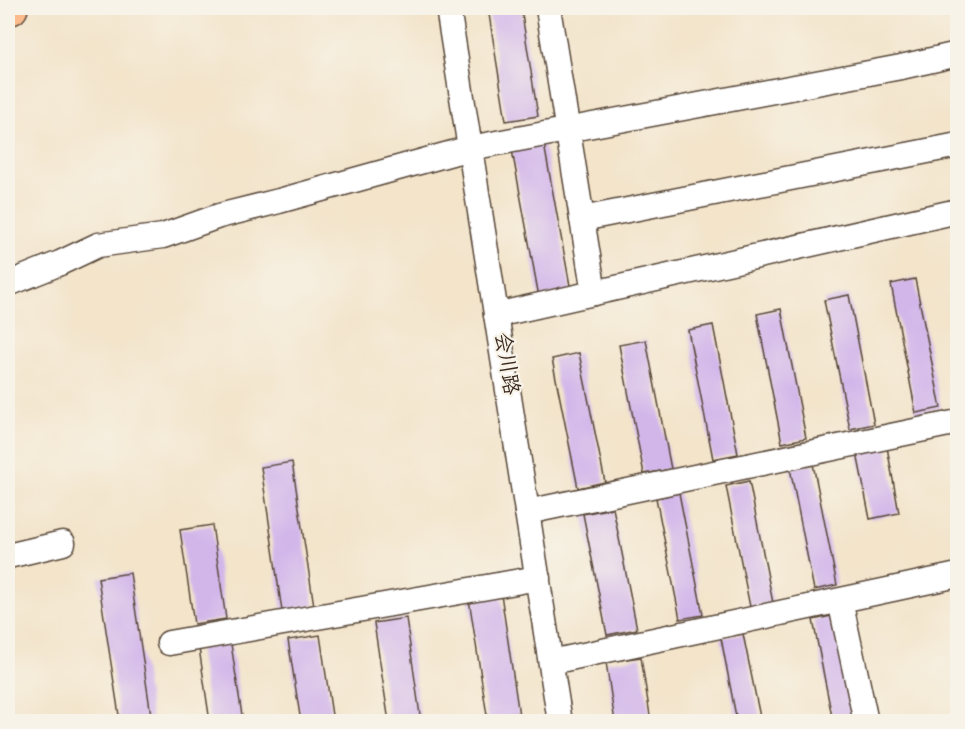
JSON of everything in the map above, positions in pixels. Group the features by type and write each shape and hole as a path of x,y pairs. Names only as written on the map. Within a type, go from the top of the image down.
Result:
{"street":[{"name":"会川路","path":"448,8 560,722"},
{"path":"548,8 594,293"},
{"path":"8,285 98,245 163,236 219,216 470,148 901,67 957,54"},
{"path":"582,219 957,145"},
{"path":"496,315 957,211"},
{"path":"527,512 957,422"},
{"path":"8,556 63,543"},
{"path":"551,662 957,575"},
{"path":"169,643 538,578"},
{"path":"841,605 866,722"}],"building":[{"path":"488,8 521,8 538,116 506,121"},
{"path":"544,144 571,291 539,297 512,150"},
{"path":"915,279 941,408 916,413 891,284"},
{"path":"849,295 874,424 850,429 824,300"},
{"path":"781,309 806,438 782,443 757,314"},
{"path":"713,325 738,454 713,459 688,330"},
{"path":"646,340 671,469 644,474 619,345"},
{"path":"579,353 605,482 578,488 552,359"},
{"path":"887,447 899,513 870,519 857,453"},
{"path":"292,462 314,606 282,611 261,467"},
{"path":"813,464 837,585 814,590 790,468"},
{"path":"749,481 773,603 750,607 726,486"},
{"path":"679,493 703,615 680,619 656,498"},
{"path":"613,508 637,629 607,635 583,514"},
{"path":"212,525 226,619 194,624 180,530"},
{"path":"130,573 152,722 120,722 98,578"},
{"path":"501,594 520,722 488,722 469,599"},
{"path":"836,615 857,722 833,722 813,620"},
{"path":"406,618 421,722 389,722 374,623"},
{"path":"743,634 761,722 737,722 721,638"},
{"path":"320,635 333,722 301,722 288,640"},
{"path":"231,644 243,722 210,722 199,648"},
{"path":"641,657 651,722 615,722 606,662"}]}
